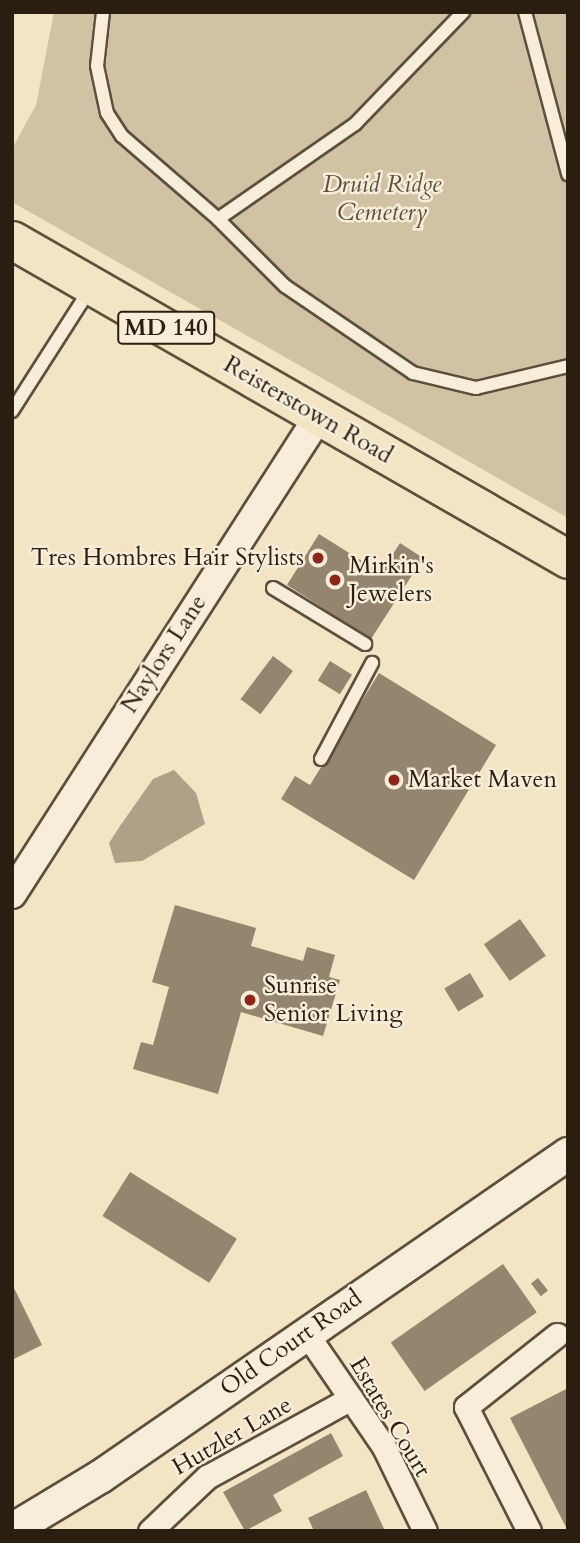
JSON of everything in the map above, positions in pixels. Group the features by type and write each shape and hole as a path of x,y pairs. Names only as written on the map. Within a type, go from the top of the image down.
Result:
{"main road":[{"name":"Reisterstown Road","path":"12,240 568,559"},
{"name":"Old Court Road","path":"17,1529 568,1154"}],"street":[{"name":"Naylors Lane","path":"12,894 319,415"},
{"name":"Estates Court","path":"306,1333 351,1398 425,1531"},
{"path":"529,1531 466,1407 557,1335"},
{"name":"Hutzler Lane","path":"149,1531 182,1494 207,1477 351,1398"}],"lane":[{"path":"103,12 97,66 107,113 122,136 327,319 416,374 476,388 568,366"},
{"path":"218,219 355,124 463,12"},
{"path":"525,12 568,174"},
{"path":"12,411 92,286"},
{"path":"273,588 365,644"},
{"path":"321,759 372,663"}],"green space":[{"name":"Druid Ridge Cemetery","path":"54,12 568,12 568,518 12,202 12,149 36,105"}],"shaded area":[{"path":"174,770 196,793 205,824 142,861 115,863 109,843 153,779"}],"building":[{"path":"319,534 381,573 400,543 423,558 371,639 287,585"},
{"path":"273,656 293,671 260,714 241,699"},
{"path":"330,661 352,675 340,694 318,681"},
{"name":"Market Maven","path":"379,673 496,745 414,880 281,799 295,776 310,785"},
{"name":"Sunrise Senior Living","path":"175,905 256,928 251,946 303,961 307,947 335,955 329,977 340,980 323,1036 241,1012 218,1094 133,1069 141,1042 153,1045 169,987 152,982"},
{"path":"520,919 546,956 510,981 484,944"},
{"path":"470,973 484,996 458,1012 444,988"},
{"path":"130,1172 237,1239 209,1283 102,1216"},
{"path":"503,1264 537,1312 425,1391 391,1343"},
{"path":"538,1278 548,1291 541,1296 531,1284"},
{"path":"12,1284 42,1345 12,1360"},
{"path":"568,1388 568,1531 510,1418"},
{"path":"331,1433 343,1456 273,1495 282,1511 245,1531 223,1492"},
{"path":"366,1490 385,1531 314,1531 308,1518"}],"place":[{"name":"Tres Hombres Hair Stylists","path":"318,558"},
{"name":"Mirkin's Jewelers","path":"335,580"},
{"name":"Market Maven","path":"394,780"},
{"name":"Sunrise Senior Living","path":"250,1000"}]}
